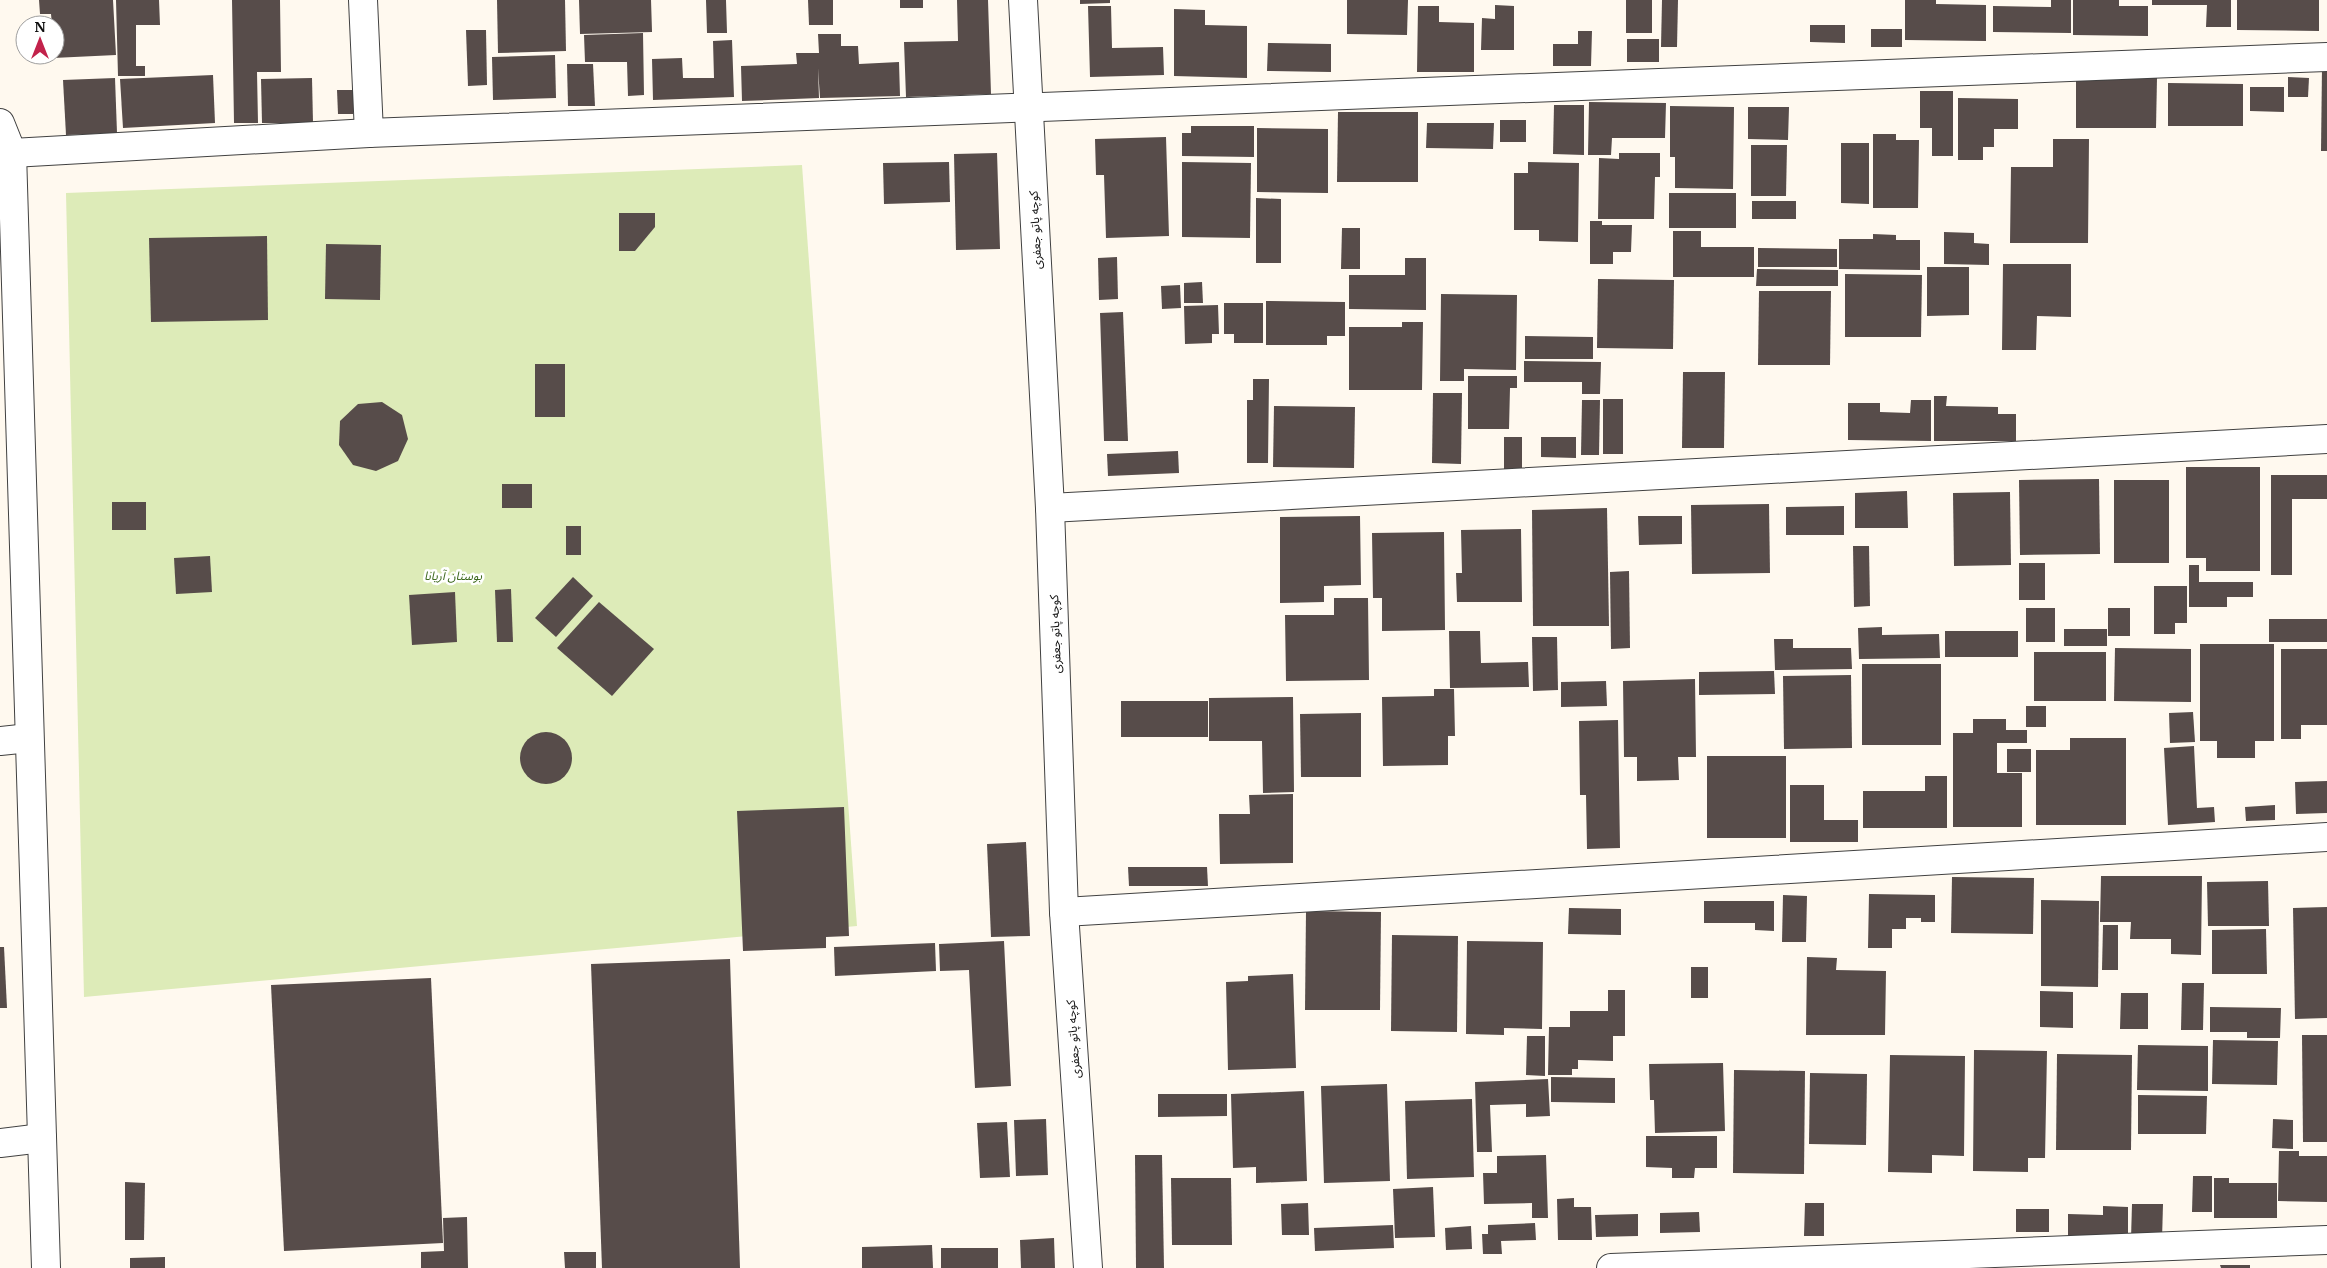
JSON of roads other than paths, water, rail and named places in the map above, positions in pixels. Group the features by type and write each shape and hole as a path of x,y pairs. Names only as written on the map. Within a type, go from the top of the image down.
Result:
{"street":[{"path":"363,0 369,133"},
{"name":"کوچه پاتو جعفری","path":"1023,0 1050,508 1064,912 1088,1268"},
{"path":"12,153 369,133 2327,58"},
{"path":"0,123 12,153 9,339 30,738 46,1268"},
{"path":"1050,508 2327,440"},
{"path":"0,741 30,738"},
{"path":"1064,912 2327,837"},
{"path":"0,1143 42,1138"},
{"path":"1611,1268 2327,1240"}],"park label":[{"name":"بوستان آریانا","path":"453,575"}]}
